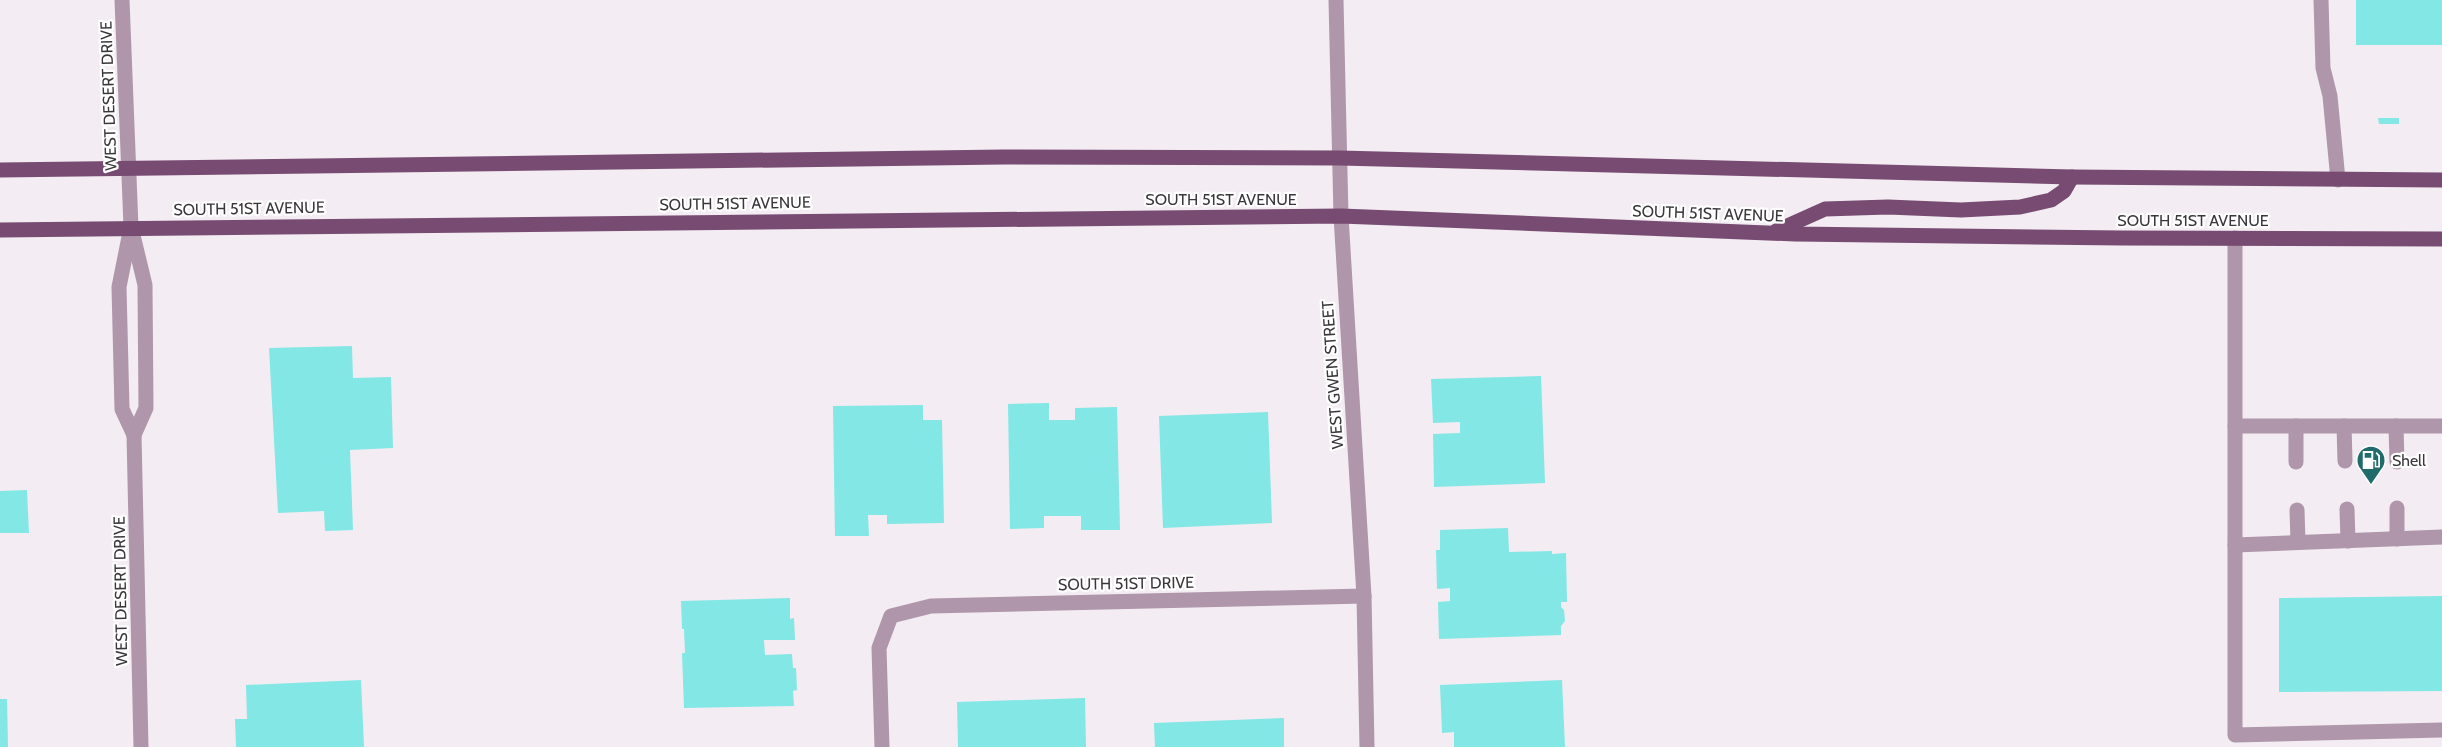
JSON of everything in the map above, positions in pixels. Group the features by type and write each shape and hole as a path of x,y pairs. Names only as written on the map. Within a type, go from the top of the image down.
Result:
{"main road":[{"path":"0,170 1004,157 1340,158 2072,177 2442,180"},
{"path":"1771,233 1825,209 1888,207 1961,210 2020,207 2051,200 2064,191 2072,177"},
{"name":"SOUTH 51ST AVENUE","path":"0,230 1341,216 1771,233 2442,239"}],"street":[{"name":"WEST DESERT DRIVE","path":"122,0 132,227 145,285 146,408 134,435"},
{"name":"WEST GWEN STREET","path":"1336,0 1341,216 1364,596 1367,747"},
{"path":"2321,0 2323,68 2330,96 2338,180"},
{"name":"WEST DESERT DRIVE","path":"132,227 119,287 120,356 122,409 134,435 141,747"},
{"path":"2235,238 2235,735 2442,730"},
{"path":"120,356 146,356"},
{"path":"2235,426 2442,426"},
{"path":"2296,426 2296,462"},
{"path":"2344,426 2345,461"},
{"path":"2396,426 2397,462"},
{"path":"2397,508 2397,539"},
{"path":"2347,509 2348,541"},
{"path":"2297,510 2298,542"},
{"path":"2235,544 2442,537"},
{"name":"SOUTH 51ST DRIVE","path":"882,747 879,648 891,616 931,606 1364,596"}],"building":[{"path":"2356,0 2442,0 2442,45 2356,45"},
{"path":"2378,118 2399,118 2399,124 2379,124"},
{"path":"352,346 353,378 391,377 393,448 350,450 353,530 325,531 324,511 278,513 269,348"},
{"path":"1541,376 1545,483 1434,487 1433,434 1460,433 1460,422 1433,423 1431,379"},
{"path":"1049,403 1049,420 1075,420 1075,408 1117,407 1120,530 1081,530 1081,516 1044,516 1044,528 1010,529 1008,404"},
{"path":"923,405 923,420 942,420 944,523 887,524 887,515 868,515 869,536 835,536 833,406"},
{"path":"1268,412 1272,523 1163,528 1159,416"},
{"path":"27,490 29,533 0,533 0,491"},
{"path":"1508,528 1509,552 1566,553 1567,602 1561,602 1565,621 1561,626 1561,635 1439,639 1438,602 1450,601 1450,588 1437,589 1436,550 1440,550 1440,530"},
{"path":"2442,596 2442,691 2279,692 2279,598"},
{"path":"790,598 790,619 794,618 795,640 764,640 765,655 792,654 793,668 796,668 797,690 793,691 794,706 684,708 682,653 685,653 681,601"},
{"path":"361,680 364,747 236,747 235,719 247,719 246,685"},
{"path":"1562,680 1565,747 1454,747 1454,732 1442,733 1440,685"},
{"path":"1085,698 1086,747 958,747 957,702"},
{"path":"0,699 7,699 8,747 0,747"},
{"path":"1284,718 1284,747 1155,747 1154,723"}],"place":[{"name":"Shell","path":"2371,486"}]}
